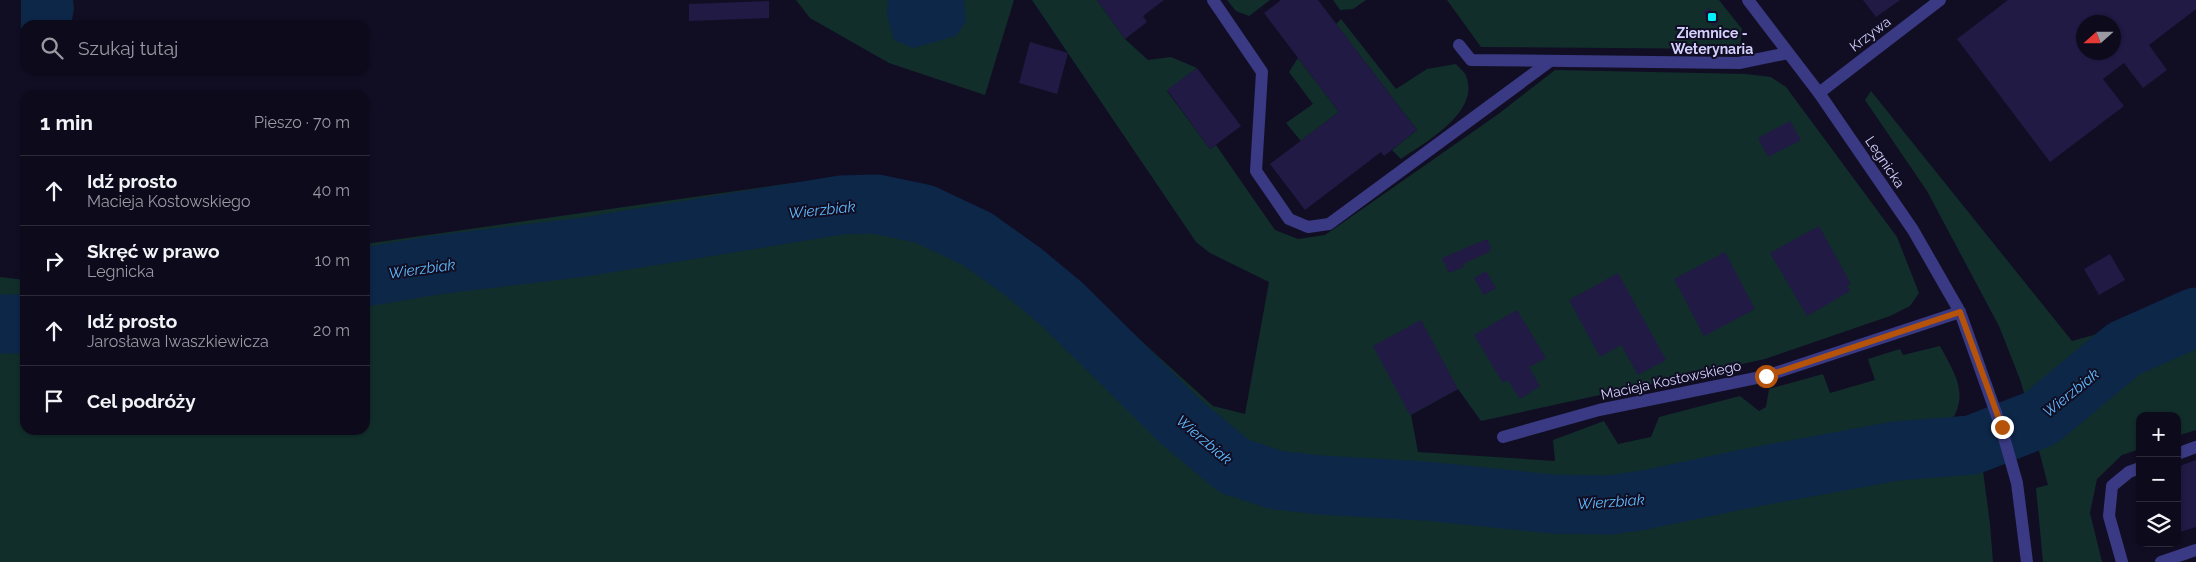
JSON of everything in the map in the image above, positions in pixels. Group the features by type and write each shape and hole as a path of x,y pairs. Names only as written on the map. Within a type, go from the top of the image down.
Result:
{"street":[{"path":"1213,0 1262,72 1256,171 1289,219 1308,227 1329,224 1549,62"},
{"name":"Legnicka","path":"1748,0 1819,93 1913,230 1960,312 2002,427 2017,483 2027,562"},
{"name":"Krzywa","path":"1819,93 1940,0"},
{"path":"1459,45 1471,60 1549,62 1739,63 1788,53"},
{"name":"Macieja Kostowskiego","path":"1503,438 1600,410 1766,376 1960,312"},
{"path":"2181,453 2196,447"},
{"path":"2122,562 2109,516 2112,486 2129,472 2136,469"},
{"path":"2162,562 2196,550"}],"green space":[{"path":"796,0 1014,0 985,95 889,63 810,18"},
{"path":"1032,0 1097,0 1125,39 1148,60 1171,57 1197,68 1167,91 1210,149 1216,145 1275,230 1298,239 1325,235 1497,115 1555,70 1746,74 1771,77 1786,87 1897,237 1919,293 1910,306 1890,316 1765,359 1481,421 1458,389 1411,415 1418,452 1555,461 1553,440 1604,421 1618,444 1651,437 1659,417 1740,396 1759,411 1766,407 1769,389 1823,374 1830,393 1875,380 1868,359 1900,349 1903,355 1940,346 1951,366 1958,385 1959,404 1948,425 1594,497 1242,458 1217,443 1088,314 1030,265 962,219 896,196 818,197 615,232 452,251 370,263 370,243 792,183 856,181 914,186 999,226 1085,290 1213,406 1245,414 1269,282 1210,253 1196,242"},
{"path":"1227,0 1270,0 1249,16 1236,11"},
{"path":"1333,0 1366,0 1353,9 1340,10"},
{"path":"1447,0 1719,0 1742,29 1740,47 1732,54 1728,49 1481,47"},
{"path":"1341,19 1396,89 1427,69 1456,64 1465,74 1468,89 1465,102 1458,114 1436,135 1401,159 1392,150 1417,130 1336,24"},
{"path":"1298,58 1339,112 1301,141 1286,123 1313,104 1289,72"},
{"path":"1871,91 2072,341 2196,307 2196,430 2181,435 2181,412 2136,412 2136,450 2122,455 2097,479 2090,513 2102,562 2043,562 2036,488 2048,485 2021,382 1999,326 1927,191 1865,100"},
{"path":"847,215 892,216 959,242 1008,274 1088,347 1170,427 1207,458 1256,490 1347,501 1472,511 1573,523 1669,511 1958,446 1982,463 1993,562 0,562 0,336 20,340 20,435 370,435 370,289 630,251 710,234"},
{"path":"0,277 20,279 20,315 0,311"}],"water":[{"path":"21,0 73,0 72,20 21,20"},
{"path":"888,0 964,0 966,21 956,36 913,48 894,40 887,15"}],"building":[{"path":"1097,0 1164,0 1143,16 1147,22 1125,39"},
{"path":"1281,0 1318,0 1417,130 1384,156 1381,152 1305,210 1270,164 1339,112 1264,13"},
{"path":"1863,0 1900,0 1876,17"},
{"path":"2008,0 2196,0 2196,9 2149,45 2167,70 2143,88 2124,63 2103,79 2124,106 2050,162 1957,39"},
{"path":"769,1 769,18 689,21 689,4"},
{"path":"1709,8 1719,21 1713,26 1703,13"},
{"path":"1030,42 1068,53 1057,94 1019,83"},
{"path":"1197,68 1241,126 1210,149 1167,90"},
{"path":"1790,121 1801,140 1768,157 1758,138"},
{"path":"1819,226 1851,284 1847,286 1850,291 1807,316 1770,253"},
{"path":"1487,239 1491,248 1489,252 1463,264 1464,267 1449,273 1442,258"},
{"path":"1725,252 1755,309 1704,336 1674,279"},
{"path":"2110,254 2125,280 2099,295 2084,269"},
{"path":"1486,271 1496,288 1484,295 1474,278"},
{"path":"1618,273 1666,360 1638,375 1621,345 1600,357 1569,300"},
{"path":"1517,310 1546,358 1529,367 1540,386 1520,399 1508,380 1503,383 1474,335"},
{"path":"1421,320 1458,389 1410,415 1373,346"},
{"path":"2196,460 2196,527 2181,532 2181,502 2181,466"}],"waterway":[{"name":"Wierzbiak","path":"370,276 436,265 584,247 841,205 876,204 924,214 977,239 1022,271 1063,305 1181,422 1234,466 1276,480 1320,485 1425,491 1553,504 1610,505 1896,451 1972,445 2041,418 2124,349 2196,317"},
{"name":"Wierzbiak","path":"0,324 20,324"}],"place":[{"name":"Ziemnice - Weterynaria","path":"1712,17"}],"route":[{"path":"1766,376 1960,312 2002,427"}]}
